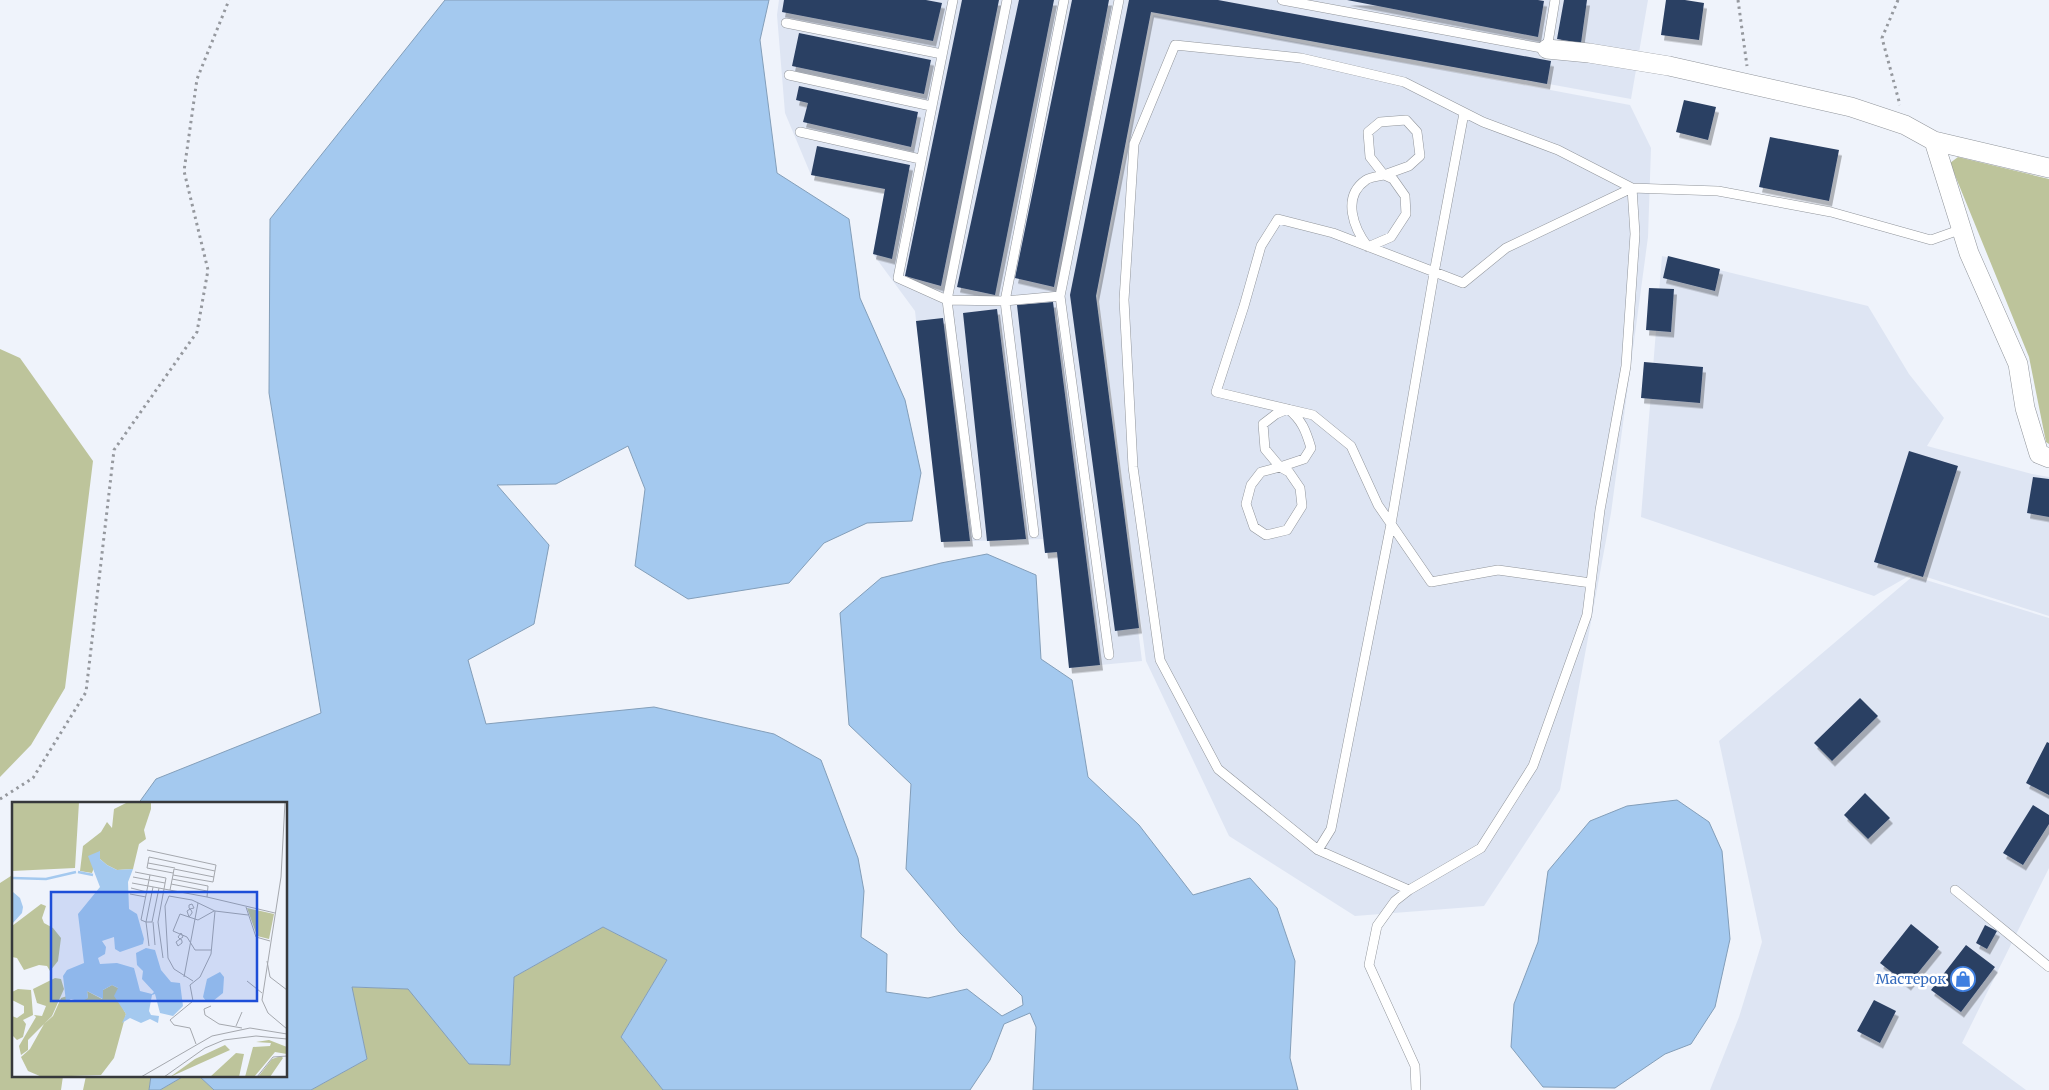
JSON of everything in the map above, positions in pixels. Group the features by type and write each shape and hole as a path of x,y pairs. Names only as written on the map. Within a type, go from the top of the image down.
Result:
{"street":[{"path":"1547,49 1588,53 1669,66 1851,107 1905,125 1934,141 2049,168"},
{"path":"1934,141 1970,253 2018,364 2025,408 2039,454 2049,458"}],"lane":[{"path":"953,0 920,159 898,278 947,300 1005,301 1060,296"},
{"path":"978,535 947,300 1006,0"},
{"path":"1034,533 1005,301 1064,0"},
{"path":"1109,654 1060,296 1119,0"},
{"path":"1282,0 1547,49 1555,0"},
{"path":"786,22 942,54"},
{"path":"1409,890 1318,850 1218,769 1160,660 1133,467 1124,300 1134,144 1175,45 1301,58 1404,82 1483,122 1558,150 1632,188 1718,191 1831,212 1931,240 1962,229"},
{"path":"789,75 931,106"},
{"path":"1318,850 1331,829 1391,524 1434,273 1464,113"},
{"path":"1368,247 1359,234 1351,212 1355,193 1366,180 1384,175 1409,166 1420,156 1417,132 1406,120 1380,122 1368,132 1370,157 1384,175 1393,180 1405,196 1406,214 1391,238 1368,247"},
{"path":"800,132 920,159"},
{"path":"1591,583 1498,570 1431,582 1378,505 1351,446 1313,415 1216,392 1261,246 1278,220 1333,233 1462,283 1506,248 1632,188"},
{"path":"1416,1090 1415,1066 1369,965 1377,926 1395,901 1409,890 1481,848 1533,766 1587,616 1600,510 1626,366 1636,234 1632,188"},
{"path":"1288,409 1276,414 1263,424 1265,449 1280,467 1288,472 1300,488 1302,506 1287,530 1266,535 1254,527 1246,504 1251,485 1261,472 1280,467 1304,458 1311,448 1305,427 1298,416 1288,409"},
{"path":"1955,890 2049,967"}],"path":[{"path":"0,799 33,778 86,692 114,450 197,332 208,270 184,171 197,79 229,0"},
{"path":"1738,0 1750,84"},
{"path":"1898,0 1882,38 1905,125"}],"shaded area":[{"path":"779,0 1648,0 1631,99 1151,12 1096,296 1142,661 1069,668 1057,553 1045,553 1043,539 941,542 915,311 873,254 885,189 811,175 785,113 777,15"},
{"path":"1153,15 1630,105 1651,148 1648,237 1611,513 1560,790 1484,906 1355,916 1229,836 1146,661 1098,296"},
{"path":"1662,256 1868,306 1909,374 1944,418 1927,446 2049,477 2049,616 1914,573 1874,596 1641,517"},
{"path":"1913,576 2049,618 2049,868 1962,1043 2026,1090 1710,1090 1739,1017 1762,942 1719,741"}],"green space":[{"path":"1958,157 2049,179 2049,444 2046,442 2029,357 1950,163"},
{"path":"0,349 20,358 93,461 65,688 31,745 0,777"},
{"path":"12,875 12,1078 63,1078 61,1090 0,1090 0,883"},
{"path":"603,927 667,960 621,1037 663,1090 311,1090 367,1059 351,987 409,989 469,1064 510,1065 514,977"},
{"path":"86,1078 151,1078 149,1090 83,1090"},
{"path":"181,1078 201,1078 214,1090 160,1090"}],"water":[{"path":"445,0 769,0 760,40 777,173 849,219 860,298 905,400 921,473 912,521 867,523 824,543 789,583 688,599 635,566 645,489 628,446 556,484 497,485 549,545 534,624 468,660 486,724 654,707 774,734 821,760 858,858 864,891 861,937 887,954 886,992 928,998 967,989 1002,1016 1023,1005 1022,996 960,933 906,869 911,784 849,725 840,613 881,578 987,554 1036,575 1041,659 1072,680 1088,777 1139,825 1193,895 1250,878 1277,908 1295,961 1290,1058 1298,1090 1033,1090 1036,1027 1030,1013 1004,1024 990,1060 970,1090 663,1090 621,1037 667,960 603,927 514,977 510,1065 469,1064 408,989 352,987 367,1059 311,1090 214,1090 201,1078 288,1078 288,802 139,802 156,779 321,713 269,393 270,219"},
{"path":"1677,800 1709,822 1722,851 1730,939 1715,1007 1691,1044 1665,1054 1615,1088 1543,1087 1511,1047 1514,1004 1538,942 1548,871 1590,821 1627,806"},
{"path":"151,1078 181,1078 160,1090 149,1090"}],"building":[{"path":"784,0 926,0 942,3 933,41 782,12"},
{"path":"962,0 999,0 941,286 905,276"},
{"path":"1019,0 1054,0 995,295 957,287"},
{"path":"1072,0 1109,0 1054,287 1015,278"},
{"path":"1129,0 1218,0 1551,61 1547,84 1151,12 1096,296 1139,628 1115,631 1070,295"},
{"path":"1347,0 1538,0 1544,1 1538,37"},
{"path":"1564,0 1587,0 1581,43 1557,39"},
{"path":"1666,0 1704,3 1699,40 1661,35"},
{"path":"799,33 931,60 924,94 792,66"},
{"path":"799,86 918,112 911,147 803,122 808,103 796,100"},
{"path":"1684,100 1716,107 1708,140 1676,132"},
{"path":"1770,137 1839,150 1829,201 1759,187"},
{"path":"817,146 910,165 892,259 873,254 885,189 811,175"},
{"path":"1668,256 1720,269 1715,291 1663,278"},
{"path":"1649,288 1674,289 1671,332 1646,330"},
{"path":"1053,302 1100,665 1069,668 1057,552 1045,553 1017,305"},
{"path":"997,309 1026,539 987,541 963,313"},
{"path":"943,318 970,541 941,542 916,321"},
{"path":"1644,362 1703,367 1700,403 1641,398"},
{"path":"1909,451 1958,466 1923,577 1874,562"},
{"path":"2033,477 2049,479 2049,517 2027,513"},
{"path":"1860,698 1878,716 1832,761 1814,743"},
{"path":"2047,742 2049,743 2049,795 2026,783"},
{"path":"1865,793 1890,818 1868,839 1844,815"},
{"path":"2033,805 2049,815 2049,824 2023,865 2003,853"},
{"path":"1911,924 1939,947 1908,985 1880,963"},
{"path":"1985,925 1997,931 1987,949 1976,943"},
{"name":"Мастерок","path":"1966,945 1995,967 1961,1012 1931,990"},
{"path":"1874,1000 1896,1011 1880,1043 1857,1031"}],"place":[{"name":"Мастерок","path":"1963,979"}]}
